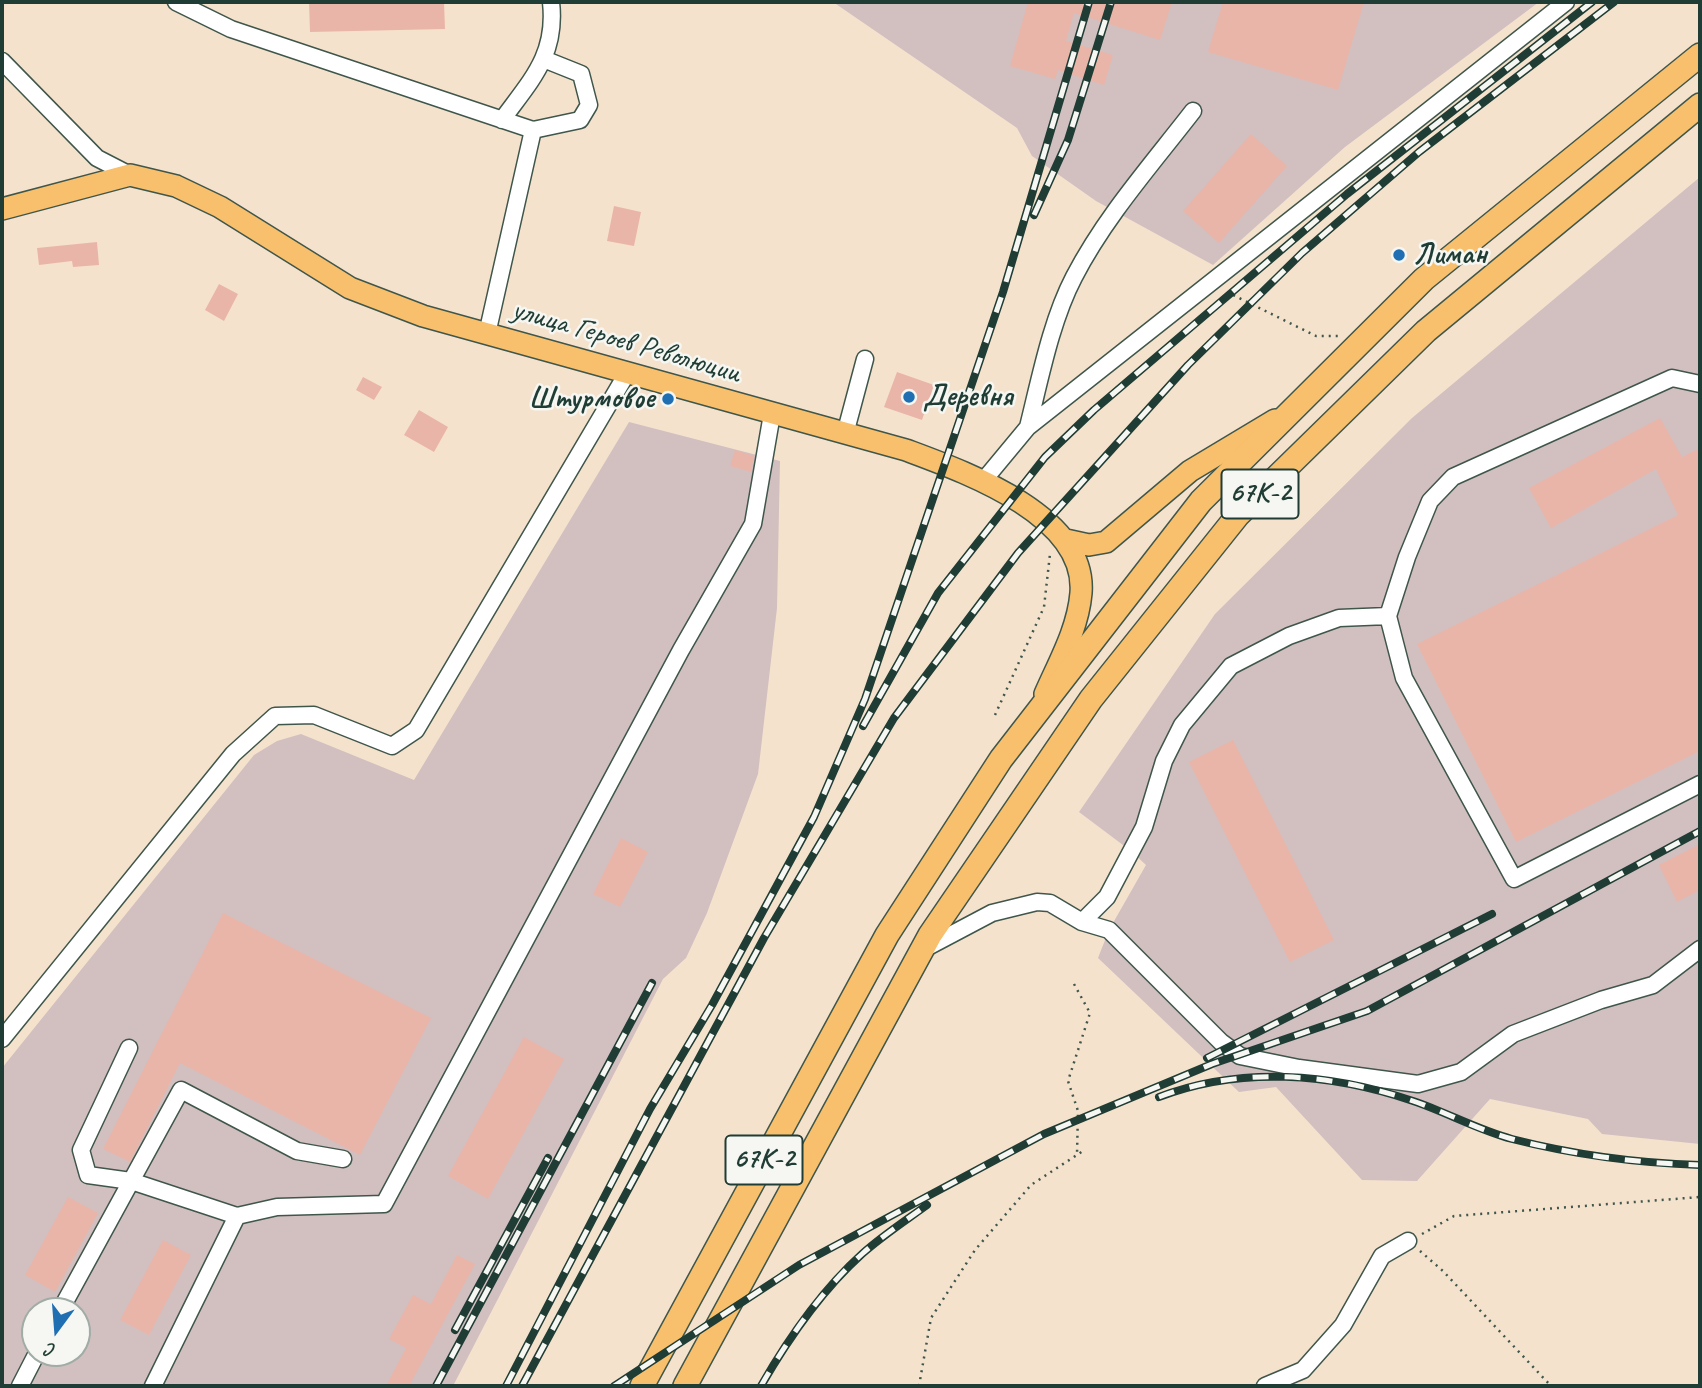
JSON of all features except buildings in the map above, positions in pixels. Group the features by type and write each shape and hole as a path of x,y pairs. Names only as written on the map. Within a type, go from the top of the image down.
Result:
{"highway":[{"name":"67К-2","path":"642,1386 887,935 1001,759 1201,501 1424,279 1700,55"},
{"name":"67К-2","path":"685,1386 921,951 1091,699 1238,515 1426,331 1700,105"}],"main road":[{"name":"улица Героев Революции","path":"2,209 130,175 176,186 220,207 350,288 423,316 625,375 906,450 984,480 1059,534"},
{"path":"1059,534 1089,545 1106,542 1190,471 1297,408"},
{"path":"1040,706 1075,626 1081,592 1079,566 1059,534"}],"street":[{"path":"176,2 231,29 533,130 580,120 589,104 581,74 545,60"},
{"path":"502,120 545,60 554,23 551,2"},
{"path":"984,480 1028,427 1566,2"},
{"path":"2,61 97,158 130,175"},
{"path":"1028,427 1043,365 1073,279 1115,212 1193,111"},
{"path":"487,334 533,130"},
{"path":"845,434 865,359"},
{"path":"2,1039 233,754 275,716 314,715 392,746 416,730 625,375"},
{"path":"1700,384 1672,378 1453,477 1430,501 1407,557 1388,616 1404,678 1514,879 1700,784"},
{"path":"130,1048 82,1150 88,1175 131,1181 237,1216 277,1207 384,1204 675,662 754,524 772,414"},
{"path":"1082,922 1107,897 1144,827 1164,761 1182,725 1231,666 1289,636 1339,618 1388,616"},
{"path":"921,951 976,919 1037,902 1050,903 1082,922 1109,930 1221,1042 1240,1056 1298,1068 1418,1084 1461,1072 1513,1034 1601,1000 1653,985 1700,949"},
{"path":"68,1297 181,1090 297,1151 343,1159"},
{"path":"153,1386 237,1216"},
{"path":"1265,1386 1303,1370 1343,1325 1382,1256 1408,1241"},
{"path":"20,1386 30,1367"}],"path":[{"path":"1212,283 1249,305 1267,310 1316,336 1346,336"},
{"path":"995,715 1044,607 1059,534"},
{"path":"1074,984 1090,1013 1068,1081 1078,1111 1077,1155"},
{"path":"919,1386 931,1318 975,1250 1031,1185 1083,1151"},
{"path":"1551,1386 1443,1271 1408,1241 1454,1216 1700,1197"}],"shaded area":[{"path":"833,2 1539,2 1345,147 1213,265 1096,201 1032,156 1017,128"},
{"path":"1700,177 1700,1144 1602,1134 1588,1119 1490,1099 1417,1181 1362,1180 1276,1087 1239,1092 1098,958 1109,930 1146,865 1079,812 1215,614 1412,418"},
{"path":"629,422 780,461 777,608 758,774 707,913 686,958 663,979 453,1386 2,1386 2,1068 254,755 277,741 301,734 414,780"}],"railway":[{"path":"506,1386 650,1109 712,1005 814,817 865,699 1003,292 1089,2"},
{"path":"1034,215 1068,140 1111,2"},
{"path":"863,726 938,593 1045,457 1094,410 1347,194 1592,2"},
{"path":"522,1386 764,938 894,718 1018,553 1188,365 1302,253 1419,152 1614,2"},
{"path":"614,1386 799,1265 1044,1134 1212,1064 1367,1011 1700,831"},
{"path":"1207,1058 1492,914"},
{"path":"436,1386 652,983"},
{"path":"1159,1097 1190,1087 1253,1077 1318,1079 1350,1084 1425,1105 1474,1126 1536,1145 1606,1157 1700,1165"},
{"path":"455,1330 548,1158"},
{"path":"761,1386 794,1333 847,1268 870,1247 927,1205"}],"place":[{"name":"Лиман","path":"1399,255"},
{"name":"Деревня","path":"909,397"},
{"name":"Штурмовое","path":"668,399"}]}
